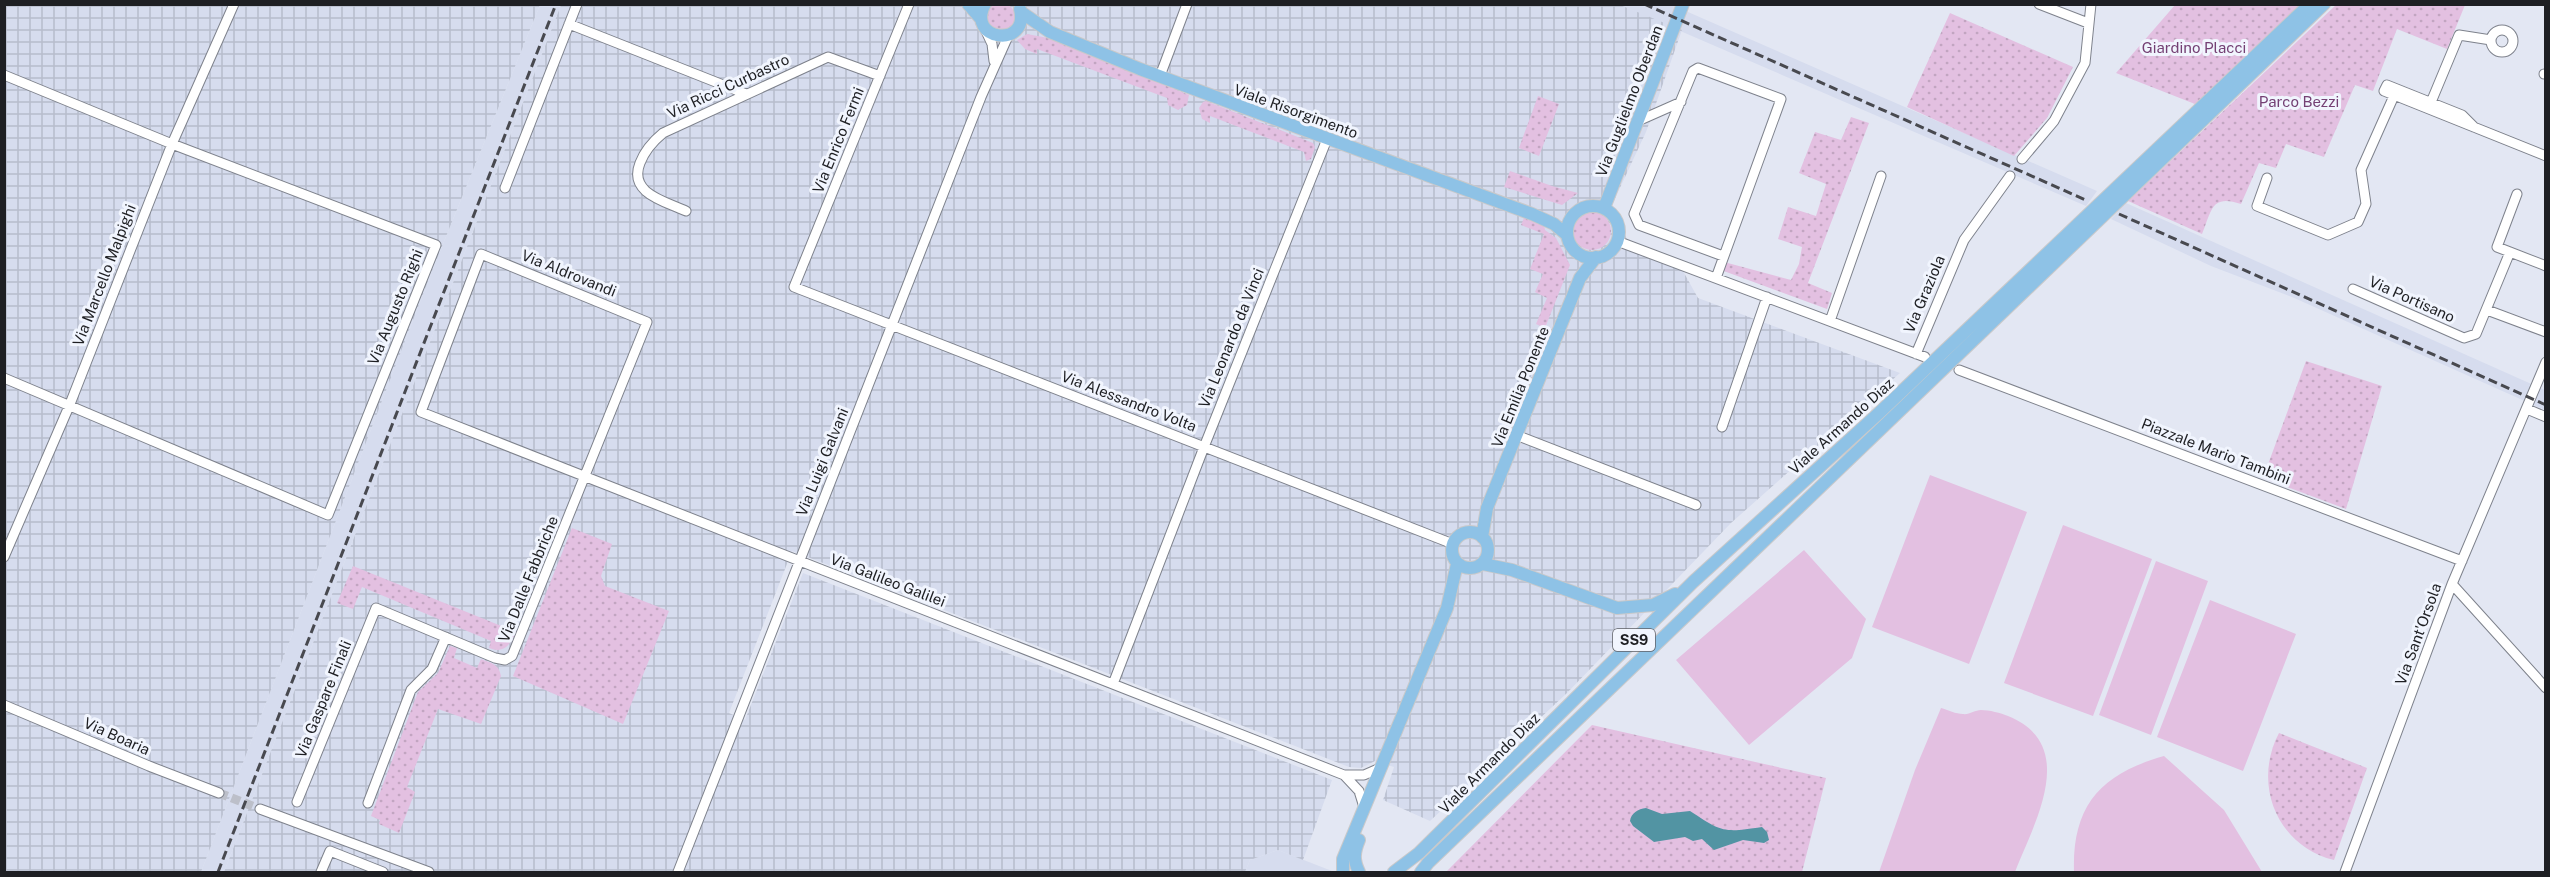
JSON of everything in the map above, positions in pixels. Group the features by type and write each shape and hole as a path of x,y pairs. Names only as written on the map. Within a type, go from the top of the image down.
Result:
{"main road":[{"path":"968,4 983,24"},
{"path":"983,24 985,4"},
{"name":"Via Guglielmo Oberdan","path":"1604,208 1683,4"},
{"name":"Viale Armando Diaz","path":"1422,873 1428,863 1883,417 2310,4"},
{"name":"Viale Armando Diaz","path":"1395,873 1419,854 1693,582 1883,417 2324,4"},
{"path":"1012,33 1019,24 1020,8"},
{"name":"Viale Risorgimento","path":"1020,8 1050,32 1160,76 1532,214 1554,224 1567,235"},
{"name":"Viale Risorgimento","path":"983,24 994,35 1050,32"},
{"path":"1587,206 1604,208 1615,218 1618,225 1617,241 1609,252 1596,257 1579,254 1567,235 1569,221 1573,215 1587,206"},
{"name":"Viale Risorgimento","path":"1532,214 1551,217 1573,215"},
{"name":"Via Emilia Ponente","path":"1579,254 1580,278"},
{"name":"Via Emilia Ponente","path":"1477,534 1580,278 1596,257"},
{"path":"1447,608 1481,562 1487,544 1477,534 1462,534 1453,544 1453,556 1457,564 1464,568 1481,562 1512,570 1611,607 1635,608 1661,602 1693,582"},
{"path":"1343,873 1343,860 1447,608 1457,564"},
{"path":"1359,873 1354,864 1355,850 1389,767 1384,763"}],"street":[{"name":"Via Marcello Malpighi","path":"4,557 70,404 172,144 234,4"},
{"path":"505,188 577,4"},
{"name":"Via Enrico Fermi","path":"794,287 909,4"},
{"path":"1160,76 1187,4"},
{"path":"2039,4 2088,22"},
{"path":"2022,159 2054,121 2085,63 2091,4"},
{"path":"569,24 746,94"},
{"path":"983,24 992,44 995,63"},
{"name":"Via Luigi Galvani","path":"678,873 798,561 894,326 995,63 1012,33"},
{"path":"2430,106 2459,36 2491,40"},
{"name":"Via Ricci Curbastro","path":"686,211 646,193 639,186 636,175 644,154 663,133 828,57 880,76"},
{"path":"1716,278 1781,99 1698,69 1693,71 1634,214 1639,225 1723,256"},
{"name":"Via Augusto Righi","path":"4,75 172,144 436,245 328,515 70,404"},
{"path":"2267,178 2257,206 2328,235 2358,222 2366,204 2361,170 2396,92 2546,156"},
{"path":"1638,121 1681,102"},
{"name":"Via Leonardo da Vinci","path":"1113,684 1204,447 1327,139"},
{"path":"1830,321 1881,176"},
{"name":"Via Graziola","path":"1617,241 1920,355 1964,240 2010,176"},
{"path":"2517,194 2497,247 2546,266"},
{"name":"Via Portisano","path":"2354,289 2464,338 2476,334 2510,252"},
{"name":"Via Aldrovandi","path":"421,412 481,254 647,322 586,477"},
{"name":"Via Alessandro Volta","path":"794,287 1453,544"},
{"path":"1722,427 1767,297"},
{"path":"2487,310 2546,332"},
{"name":"Via Sant'Orsola","path":"2345,873 2452,584 2546,362"},
{"name":"Piazzale Mario Tambini","path":"1959,370 2462,561"},
{"path":"4,378 70,404"},
{"path":"2527,409 2546,417"},
{"name":"Via Galileo Galilei","path":"421,412 1344,775 1364,775 1384,763"},
{"path":"1516,435 1696,505"},
{"name":"Via Dalle Fabbriche","path":"376,608 501,660 512,656 586,477"},
{"path":"2452,584 2546,688"},
{"name":"Via Gaspare Finali","path":"297,802 376,608"},
{"path":"368,803 411,690 432,669 446,637"},
{"name":"Via Boaria","path":"4,705 219,793"},
{"path":"1344,775 1359,791 1364,807"},
{"path":"260,809 429,873"},
{"path":"321,873 330,851 383,873"},
{"path":"403,873 417,868"}],"shaded area":[{"path":"5,5 540,5 430,276 201,872 5,872"},
{"path":"540,5 561,5 224,872 201,872 430,276"},
{"path":"561,5 1620,5 1682,30 1646,132 1612,205 1628,242 1625,249 1683,271 1698,298 1900,373 1731,523 1567,693 1430,821 1383,800 1394,767 1375,761 1361,768 1349,767 792,551 729,713 745,720 803,573 1332,780 1303,860 1278,850 1250,860 1245,872 224,872"},
{"path":"1620,5 1672,5 2097,191 2086,206"},
{"path":"2126,203 2545,390 2545,410 2292,297 2211,266 2111,219"},
{"path":"1278,850 1332,871 1245,872 1250,860"}],"green space":[{"path":"1001,3 1011,7 1015,17 1011,27 1001,31 991,27 987,17 991,7"},
{"name":"Giardino Placci","path":"2175,5 2301,5 2195,104 2116,73"},
{"name":"Parco Bezzi","path":"2336,5 2465,5 2447,49 2397,29 2373,91 2355,85 2324,157 2286,144 2276,168 2259,163 2241,204 2224,201 2214,206 2202,234 2128,201"},
{"path":"1950,13 2073,67 2047,118 2014,156 1907,107"},
{"path":"1027,34 1048,38 1189,95 1187,105 1178,110 1168,105 1167,98 1037,49 1037,54 1025,49 1017,40"},
{"path":"1538,96 1559,104 1539,156 1519,148"},
{"path":"1206,101 1313,143 1315,147 1311,159 1306,161 1304,152 1210,116 1210,123 1202,119 1199,108"},
{"path":"1851,117 1869,123 1808,283 1832,293 1827,309 1721,270 1724,262 1791,280 1799,264 1802,247 1778,239 1788,207 1816,216 1826,184 1799,173 1815,132 1841,140"},
{"path":"1510,171 1578,193 1562,205 1504,187"},
{"path":"1592,212 1605,218 1611,231 1605,244 1592,250 1579,244 1573,231 1579,218"},
{"path":"1524,218 1544,225 1545,230 1556,238 1570,265 1545,328 1536,324 1547,298 1535,292 1543,274 1530,269 1544,234 1521,225"},
{"path":"2306,361 2382,386 2346,509 2263,478"},
{"path":"1930,475 2027,512 1969,664 1872,627"},
{"path":"2063,525 2152,559 2093,716 2004,683"},
{"path":"572,528 612,544 601,576 605,586 669,611 623,724 513,676"},
{"path":"1804,550 1866,619 1852,658 1749,745 1676,660"},
{"path":"2156,561 2208,581 2151,735 2099,715"},
{"path":"353,566 516,632 506,647 494,650 489,648 491,641 362,587 353,609 337,603"},
{"path":"2210,600 2296,634 2243,771 2157,737"},
{"path":"450,646 457,648 454,658 477,668 481,659 494,664 501,676 481,724 438,709 407,787 415,792 399,833 379,824 380,820 371,816 418,692 438,673"},
{"path":"1941,708 1960,714 1981,710 2005,715 2030,729 2042,746 2047,765 2046,786 2040,809 2015,872 1879,872 1915,770"},
{"path":"1592,725 1826,778 1802,872 1446,872"},
{"path":"2279,733 2367,768 2334,860 2314,853 2298,841 2284,827 2275,810 2268,772 2271,753"},
{"path":"2164,756 2224,810 2262,872 2074,872 2078,828 2095,796 2107,783 2123,772"}],"water":[{"path":"1646,808 1662,814 1690,811 1723,829 1739,830 1762,827 1767,832 1769,840 1764,843 1743,840 1714,850 1702,839 1693,841 1685,837 1654,842 1630,821 1635,812"}],"tunnel":[{"path":"219,793 260,809"}],"railway":[{"path":"218,872 556,4"},
{"path":"1644,4 2088,201"},
{"path":"2119,214 2546,405"}]}
